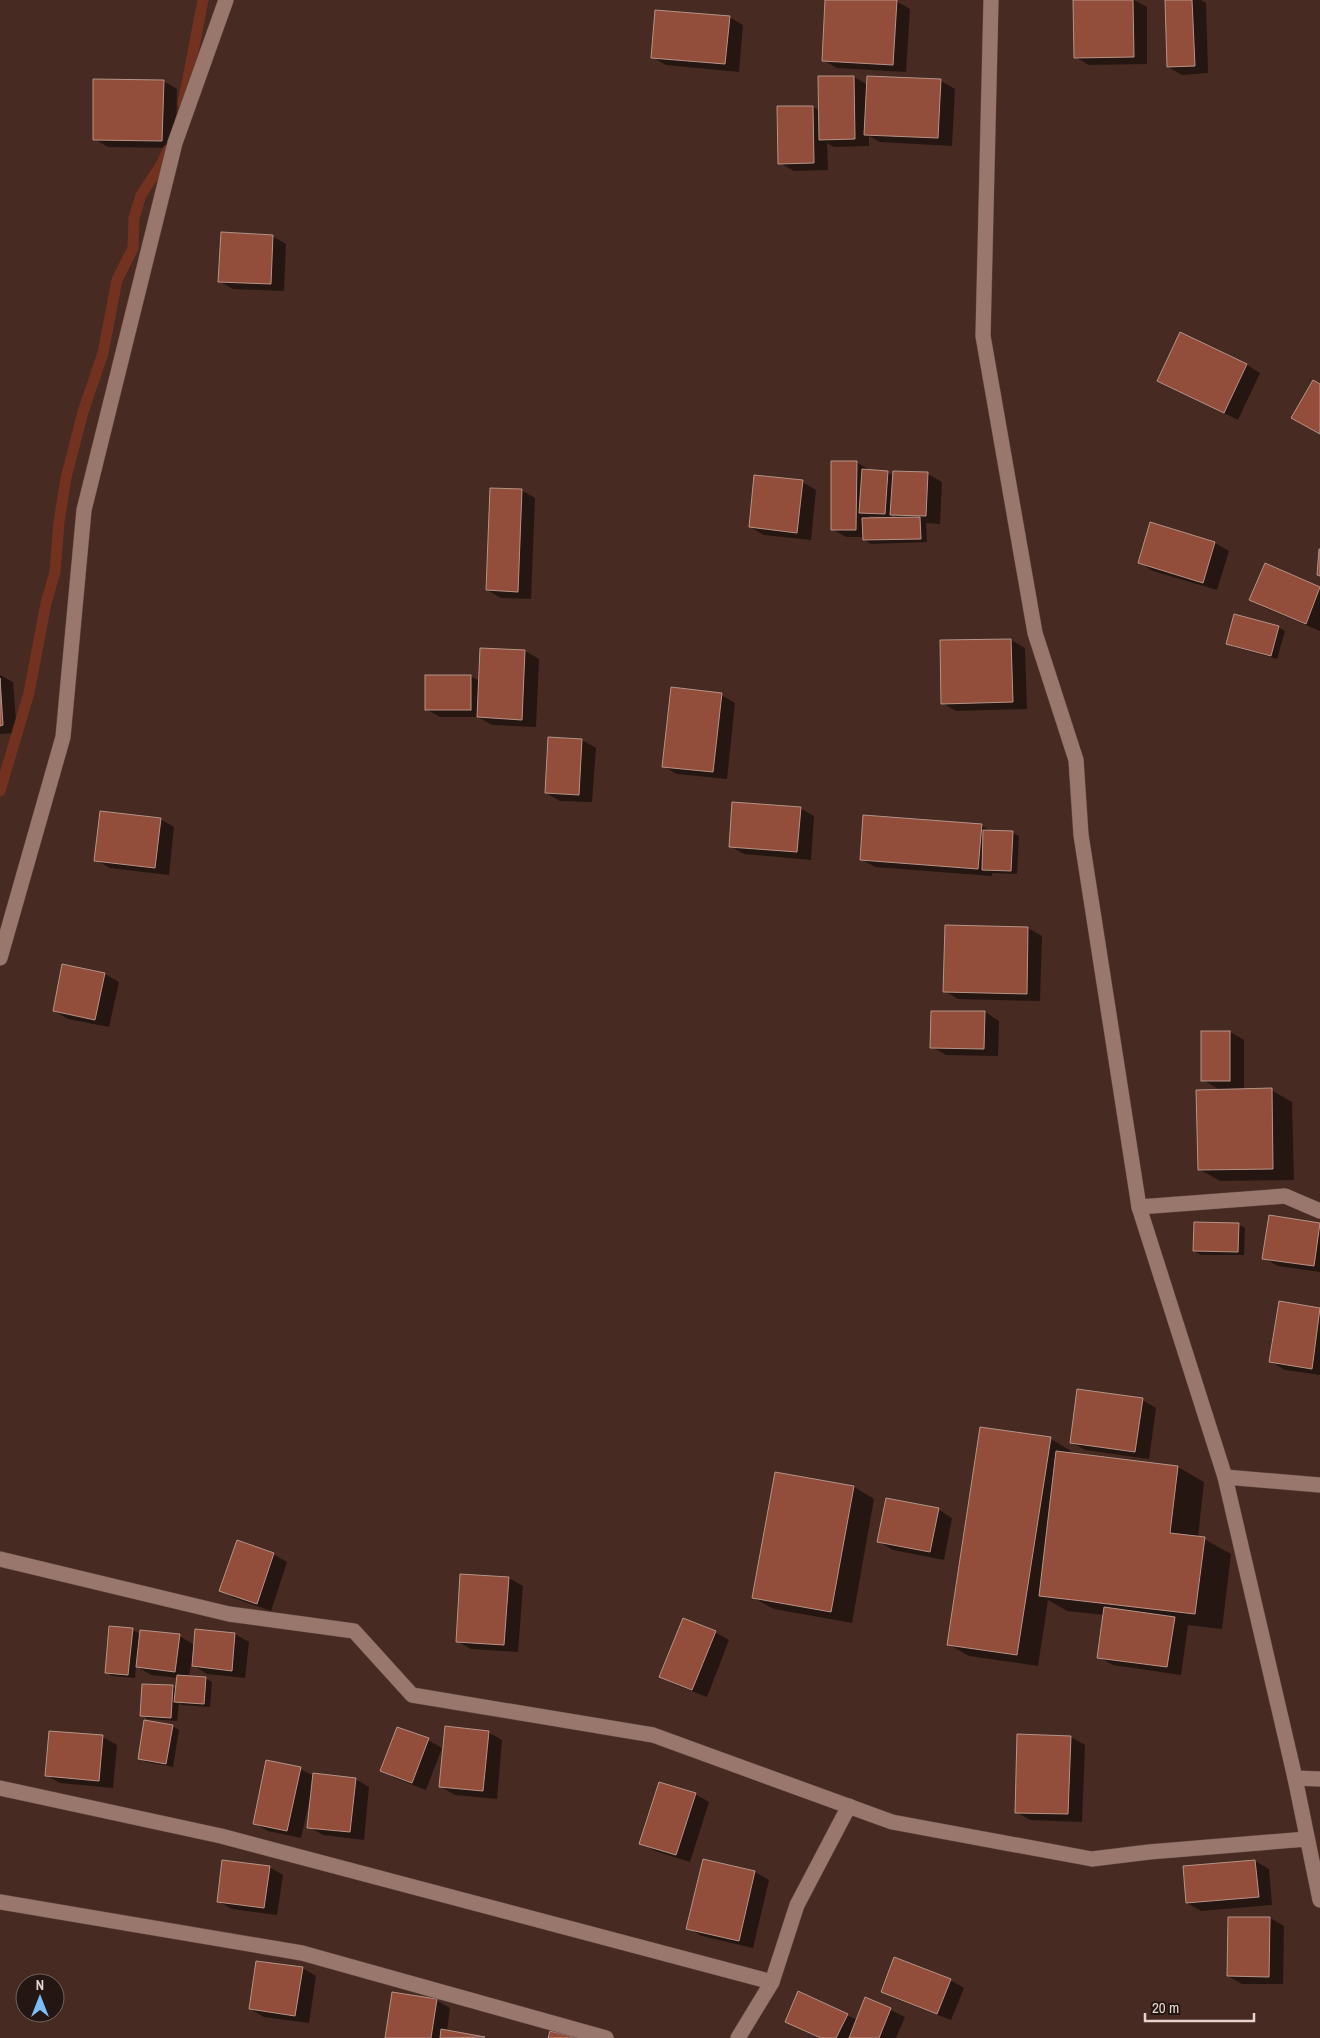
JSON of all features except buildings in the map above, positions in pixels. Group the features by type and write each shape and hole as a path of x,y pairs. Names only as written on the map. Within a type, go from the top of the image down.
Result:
{"street":[{"path":"0,958 63,737 84,510 175,143 226,0"},
{"path":"991,0 983,336 1035,633 1076,760 1081,836 1139,1208 1224,1477 1295,1778 1320,1900"},
{"path":"1139,1208 1285,1196 1320,1211"},
{"path":"1224,1477 1320,1485"},
{"path":"0,1559 230,1614 354,1631 412,1695 654,1736 892,1822 1092,1860 1149,1852 1307,1839"},
{"path":"1295,1778 1320,1779"},
{"path":"0,1788 221,1836 772,1982"},
{"path":"738,2038 772,1982 797,1905 849,1806"},
{"path":"0,1902 302,1953 606,2038"}],"waterway":[{"path":"183,104 203,0"},
{"path":"0,791 29,693 46,603 55,572 59,522 66,478 83,412 103,353 117,280 133,248 134,218 141,195 161,165 168,150"}]}
